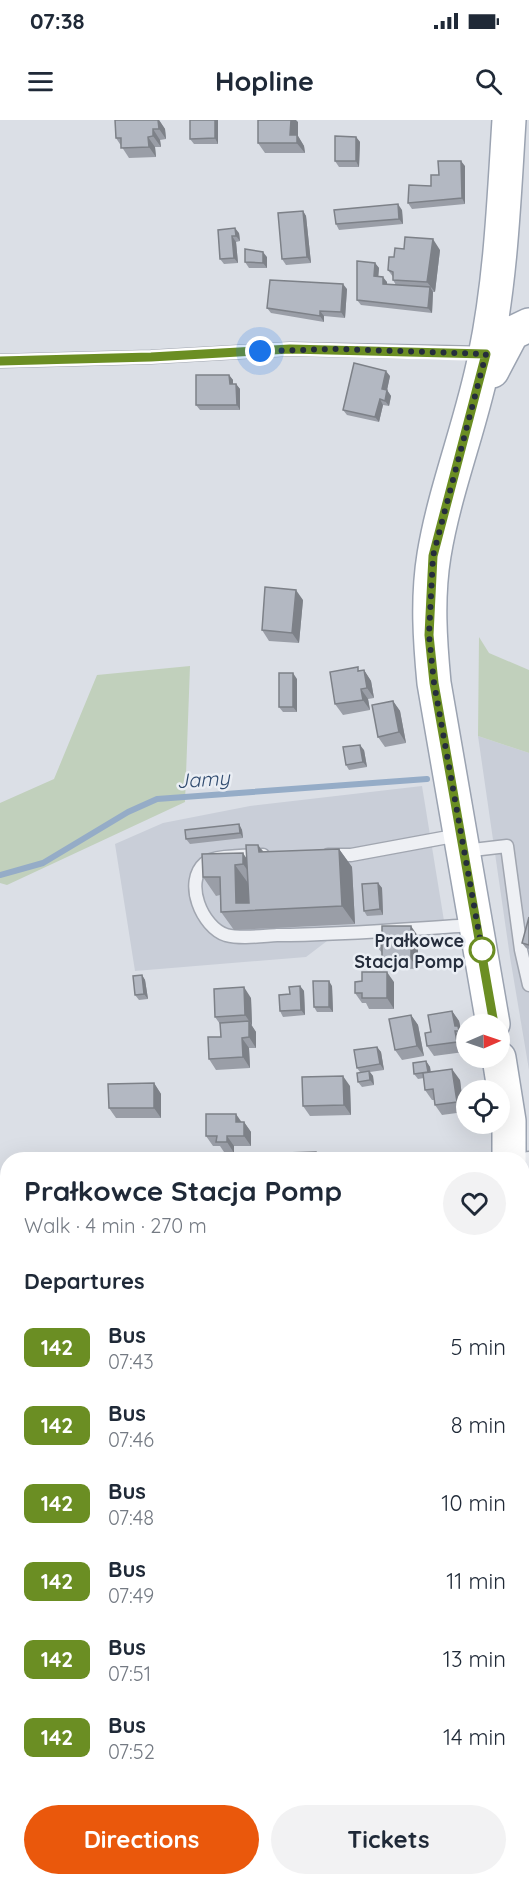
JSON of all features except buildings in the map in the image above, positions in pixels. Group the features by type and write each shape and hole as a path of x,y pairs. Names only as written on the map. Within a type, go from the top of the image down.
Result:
{"main road":[{"path":"492,1014 434,683 429,635 433,556 486,354 501,242 509,120"},
{"path":"470,419 512,333 529,323"},
{"path":"500,1068 508,1121 509,1152"}],"street":[{"path":"493,308 507,310 529,323"}],"lane":[{"path":"0,361 151,357 290,349 486,354"},
{"path":"313,853 351,855 463,843 507,846 521,950 529,985"},
{"path":"281,853 213,859 205,862 197,874 195,889 202,913 212,926 226,934 248,936 316,935 477,925"}],"shaded area":[{"path":"478,736 529,753 529,1070 510,957"},
{"path":"422,786 446,933 327,941 306,957 135,971 115,844 163,823 250,806"}],"green space":[{"path":"479,637 489,653 529,670 529,753 478,736"},
{"path":"190,666 185,802 7,885 0,883 0,803 54,779 97,675"}],"waterway":[{"name":"Jamy","path":"0,875 43,863 128,812 157,799 427,779"}],"bus line":[{"name":"142","path":"0,361 151,357 290,349 462,351 486,354 433,556 429,635 434,683 492,1014"}],"place":[{"name":"Prałkowce Stacja Pomp","path":"482,950"}],"route":[{"path":"260,351 338,349 462,351 486,354 433,556 429,635 434,683 482,950"}]}
